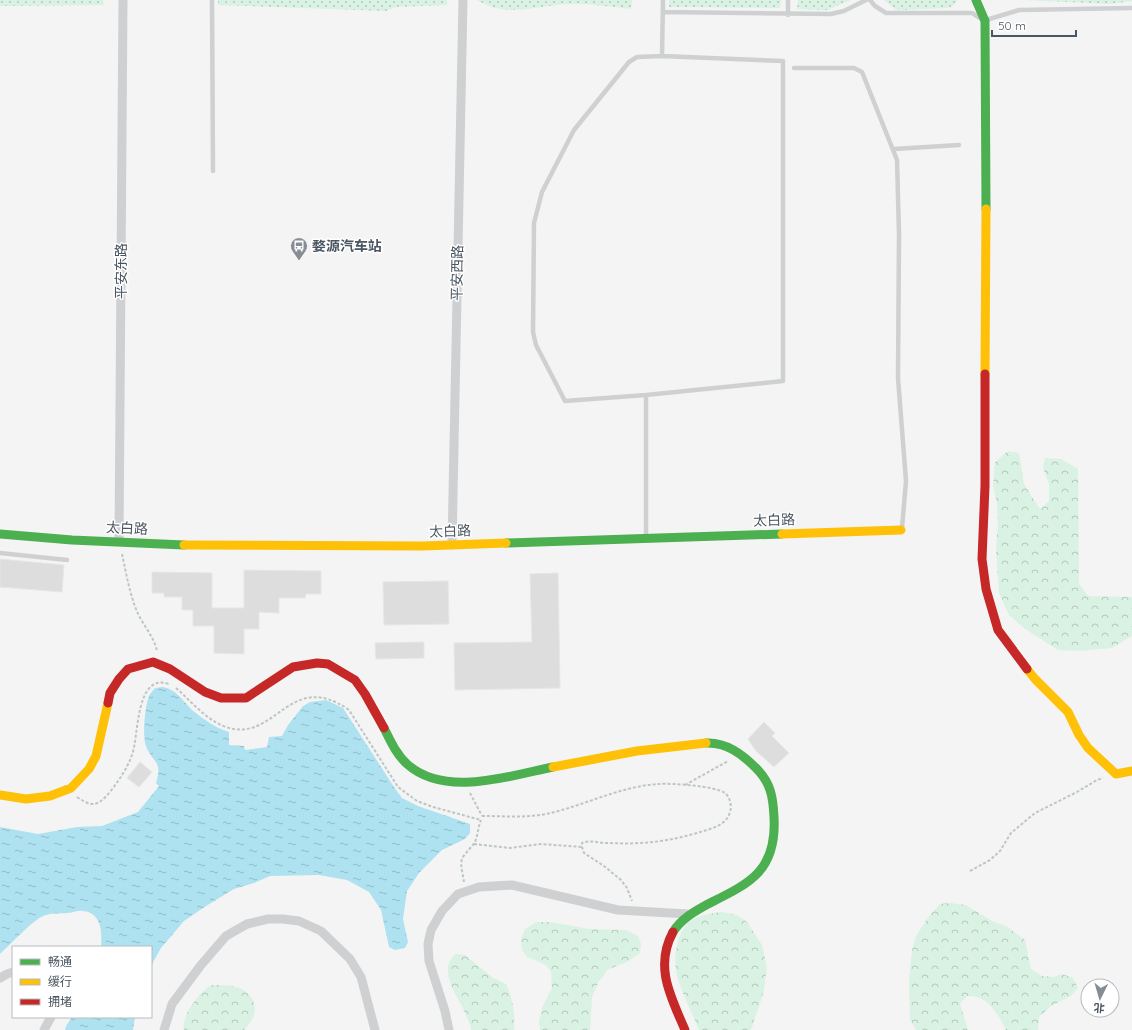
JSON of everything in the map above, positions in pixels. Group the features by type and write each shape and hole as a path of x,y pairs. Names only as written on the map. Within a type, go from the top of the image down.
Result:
{"street":[{"name":"平安东路","path":"119,541 123,0"},
{"name":"平安西路","path":"452,545 463,0"},
{"path":"976,0 985,21 986,70 985,470 982,559 986,589 998,630 1035,679 1068,712 1079,735 1088,748 1116,774 1132,771"},
{"name":"太白路","path":"0,534 72,540 193,545 423,546 901,530"},
{"path":"0,794 26,799 50,796 71,788 89,769 96,756 110,692 128,669 153,662 170,669 205,692 221,698 246,698 293,667 305,664 328,664 355,680 365,694 396,751 407,764 423,774 453,782 475,783 620,753 702,743 717,743 729,747 758,770 767,782 772,796 775,828 773,848 763,868 752,880 740,888 688,914 674,930 668,941 664,956 664,971 668,987 685,1030"},
{"path":"449,1030 445,1011 429,961 428,944 431,930 442,911 458,894 479,887 512,885 600,907 634,911 688,914"},
{"path":"164,1030 172,1004 201,965 226,936 247,924 268,919 283,919 299,922 321,931 350,959 361,976 375,1030"},
{"path":"0,978 12,972"},
{"path":"44,1030 50,1018"}],"lane":[{"path":"212,0 213,172"},
{"path":"662,56 663,0"},
{"path":"788,0 788,15"},
{"path":"663,12 788,15 832,14 844,12 866,0"},
{"path":"870,0 875,6 886,13 972,13 985,21 1019,10 1132,8"},
{"path":"662,56 783,61 783,381 646,395 565,401 536,345 533,332 534,223 542,192 574,130 629,62 637,57 662,56"},
{"path":"794,68 854,68 862,72 894,149 897,160 898,378 906,481 901,530"},
{"path":"894,149 959,145"},
{"path":"646,395 646,538"},
{"path":"0,553 66,560"}],"path":[{"path":"119,541 128,582 136,609 156,645 159,665"},
{"path":"66,790 89,805 94,805 107,795 124,774 133,754 140,705 148,689 153,684 163,682 168,683 177,689 193,706 214,721 225,727 234,729 246,729 258,726 292,704 305,698 313,696 338,702 349,710 398,787 417,801 433,807 482,820"},
{"path":"684,785 725,764 738,753"},
{"path":"970,871 990,860 1000,850 1011,833 1035,813 1077,792 1096,780 1116,774"},
{"path":"467,783 472,799 482,816 474,844 462,858 461,863 467,891"},
{"path":"482,816 544,814 569,808 633,788 659,784 684,785 726,793 730,800 731,808 729,815 725,821 716,827 666,841 639,843 602,843 588,841 582,843 584,853 604,866 621,880 627,888 634,911"},
{"path":"474,844 510,848 541,844 582,847"}],"green space":[{"path":"0,0 103,0 104,5 0,6"},
{"path":"218,0 447,0 447,5 396,7 386,11 218,5"},
{"path":"477,0 632,0 631,9 567,4 521,10 509,10 487,5"},
{"path":"669,0 781,0 780,8 669,7"},
{"path":"798,0 851,0 827,10 797,9"},
{"path":"884,0 957,1 952,7 946,8 901,10 895,9"},
{"path":"1023,0 1132,0 1132,1 1111,4"},
{"path":"1008,451 1019,453 1024,484 1040,509 1049,501 1049,484 1043,468 1045,458 1061,459 1078,469 1079,584 1088,596 1132,597 1132,636 1112,648 1080,651 1058,650 1025,629 1009,615 999,593 996,550 998,522 997,503 993,486 995,462"},
{"path":"950,903 966,905 992,921 1006,926 1025,940 1031,969 1042,976 1054,977 1062,974 1073,978 1078,988 1071,996 1051,1006 1039,1017 1038,1030 1006,1030 998,1015 987,1002 977,997 967,996 960,1004 968,1030 916,1030 910,1020 909,981 912,950 916,936 929,916 940,904"},
{"path":"722,912 737,915 747,922 762,945 767,967 764,991 751,1030 699,1030 682,992 676,972 675,964 677,947 682,931 692,920"},
{"path":"536,922 550,922 590,929 626,930 638,936 641,944 640,953 627,962 607,970 599,981 592,997 590,1030 540,1030 539,1022 542,1008 552,988 551,972 546,965 527,957 522,950 521,939 525,929"},
{"path":"456,954 465,955 492,977 506,984 513,1007 514,1030 471,1030 462,1006 449,980 448,966 451,959"},
{"path":"211,985 227,985 238,988 244,990 251,997 255,1010 253,1018 244,1030 184,1030 185,1018 188,1011 201,993"}],"water":[{"path":"163,687 172,690 192,710 205,720 229,732 229,745 244,746 245,750 267,747 269,737 282,736 288,725 303,706 310,702 326,700 343,708 402,798 418,806 470,824 470,833 465,839 442,850 419,873 407,891 403,919 408,942 405,948 395,950 389,947 381,910 369,892 347,880 319,875 270,876 234,889 184,921 161,948 152,964 152,946 101,946 100,924 94,915 81,911 51,914 41,917 0,954 0,827 38,834 77,827 102,826 138,812 159,786 156,783 158,766 146,746 144,728 149,695 155,688"},
{"path":"71,1018 135,1018 133,1030 65,1030"}],"building":[{"path":"0,559 64,565 62,592 0,587"},
{"path":"244,570 321,571 321,594 306,594 305,598 279,598 279,613 259,612 259,629 244,629 244,654 214,653 214,626 193,626 193,610 182,610 182,597 164,597 164,593 152,593 152,572 212,573 212,608 244,608"},
{"path":"558,573 560,688 455,690 454,643 532,642 530,574"},
{"path":"448,581 449,624 384,625 383,582"},
{"path":"424,642 424,658 376,659 375,643"},
{"path":"764,722 775,733 772,736 789,753 774,767 756,751 748,739"},
{"path":"140,762 152,772 139,787 127,778"}],"traffic: fast":[{"path":"976,0 985,21 986,209"},
{"path":"0,534 72,540 184,545"},
{"path":"506,543 782,534"},
{"path":"384,728 396,751 407,764 422,774 440,780 478,782 553,767"},
{"path":"673,932 676,927 689,916 736,889 758,873 766,863 771,850 774,835 773,803 765,779 745,758 733,750 713,743 706,743"}],"traffic: slow":[{"path":"985,374 986,209"},
{"path":"782,534 901,530"},
{"path":"184,545 423,546 506,543"},
{"path":"1027,669 1068,712 1079,735 1088,748 1116,774 1132,771"},
{"path":"0,795 26,799 50,796 71,788 89,769 96,756 108,703"},
{"path":"553,767 637,751 706,743"}],"traffic: jam":[{"path":"985,374 985,486 982,559 986,589 998,630 1027,669"},
{"path":"108,703 110,693 128,669 153,662 170,669 205,692 221,698 246,698 293,667 317,663 328,664 355,680 365,694 384,728"},
{"path":"673,932 667,945 665,970 670,994 685,1030"}],"place":[{"name":"婺源汽车站","path":"299,261"}]}
